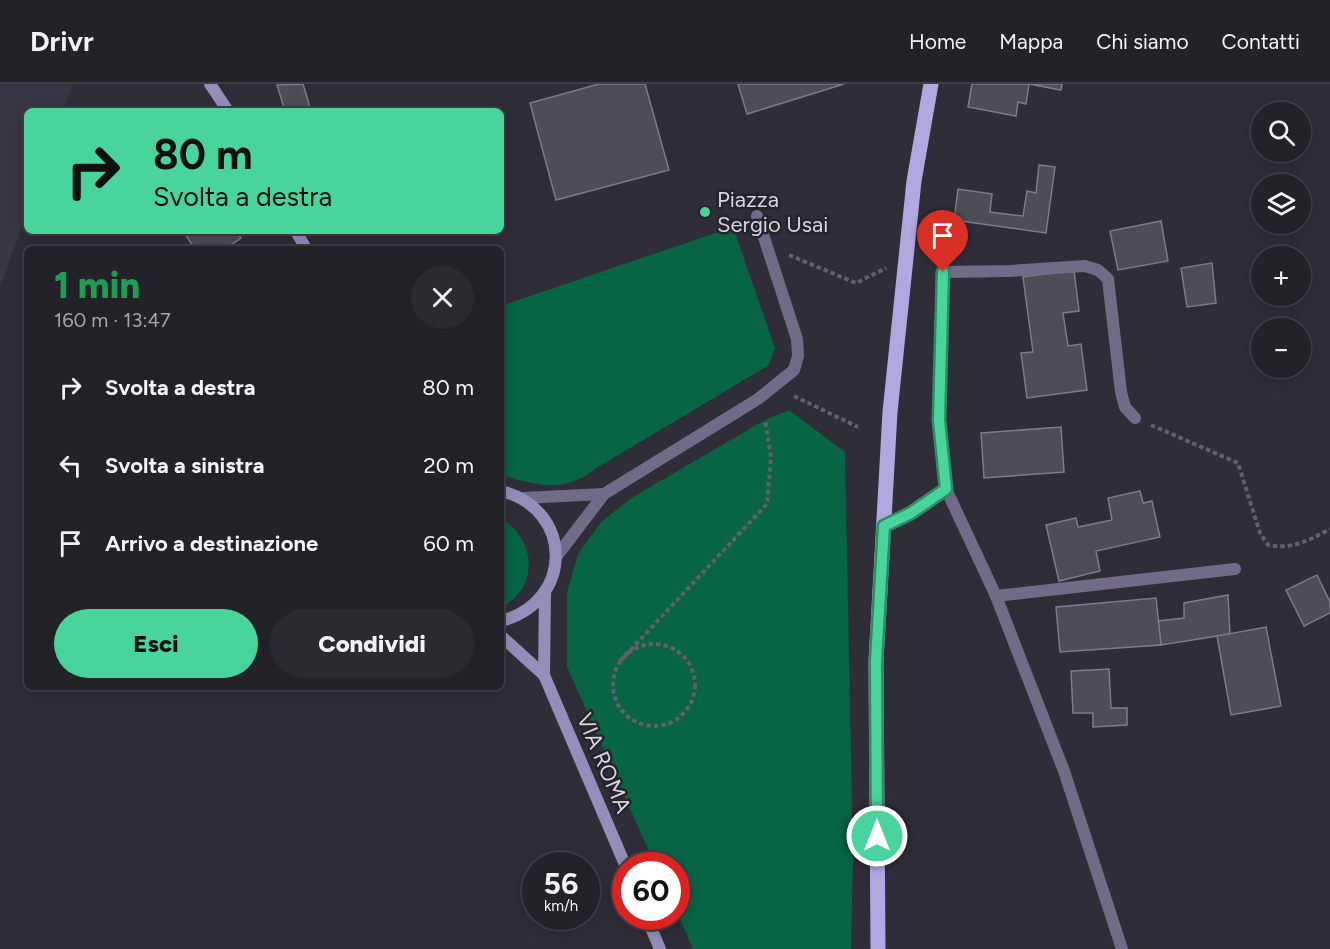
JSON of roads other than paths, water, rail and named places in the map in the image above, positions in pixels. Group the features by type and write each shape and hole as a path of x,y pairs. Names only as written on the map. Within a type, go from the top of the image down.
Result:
{"main road":[{"path":"210,84 226,108"},
{"path":"878,949 876,661 890,412 914,181 931,84"},
{"path":"504,491 523,498 537,509 548,523 554,540 556,557 553,576 545,592 524,612 504,620"},
{"name":"VIA ROMA","path":"545,592 544,675 620,852"},
{"name":"VIA ROMA","path":"504,639 544,675"},
{"path":"652,930 660,949"}],"street":[{"path":"556,557 604,494 758,399 794,370 798,356 797,339 757,216"},
{"path":"1122,949 1064,771 996,596 946,489 939,420 943,272 1010,272 1085,266 1098,270 1108,279 1121,392 1125,407 1135,418"},
{"path":"884,526 911,513 946,489"},
{"path":"523,498 604,494"},
{"path":"996,596 1235,569"}],"place":[{"name":"Piazza Sergio Usai","path":"705,212"}]}
